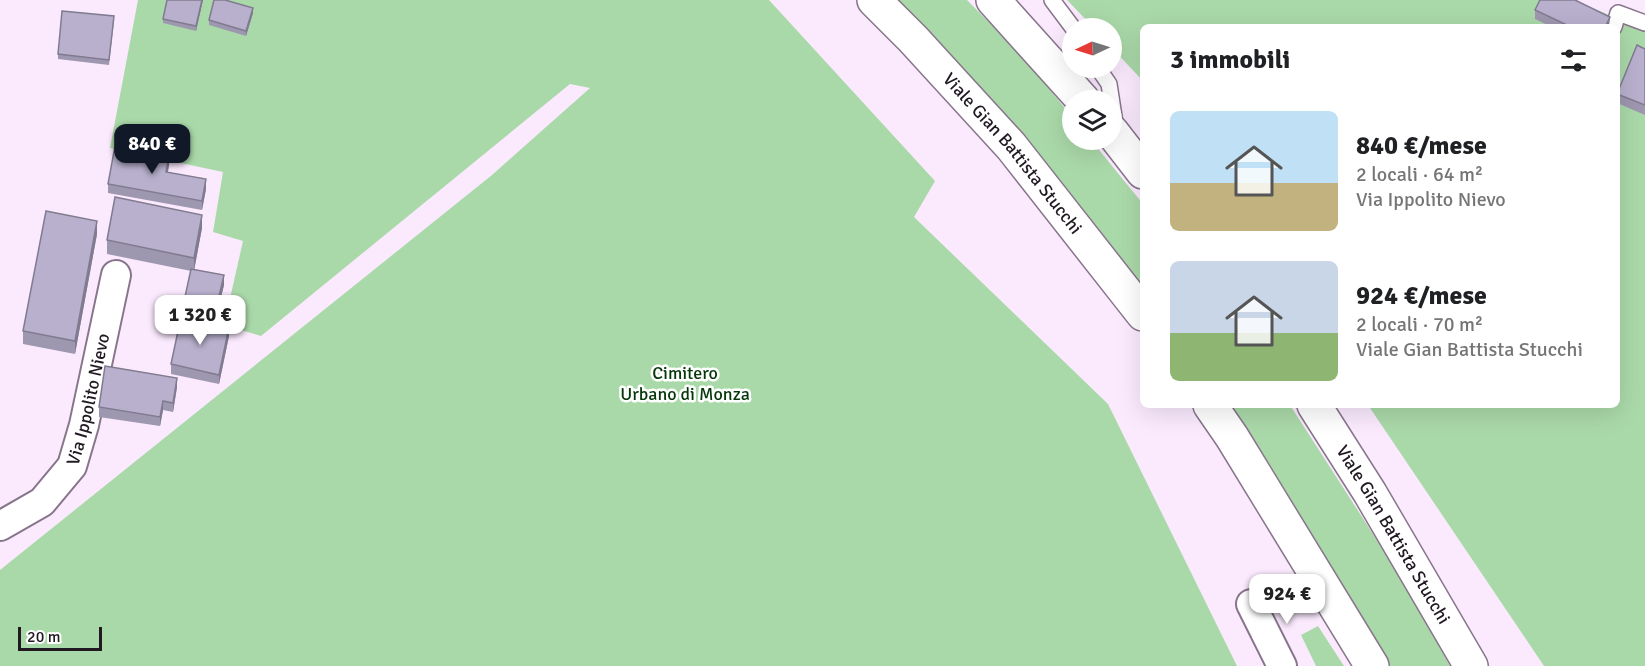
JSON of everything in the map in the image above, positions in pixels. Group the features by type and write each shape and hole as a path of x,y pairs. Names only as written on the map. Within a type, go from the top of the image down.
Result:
{"main road":[{"name":"Viale Gian Battista Stucchi","path":"874,0 1011,146 1140,310"},
{"path":"993,0 1074,90"},
{"path":"1122,146 1140,168"},
{"path":"1212,408 1372,666"},
{"name":"Viale Gian Battista Stucchi","path":"1316,408 1370,493 1471,666"}],"street":[{"name":"Via Ippolito Nievo","path":"0,526 42,502 72,466 84,425 116,275"},
{"path":"1251,604 1281,666"}],"lane":[{"path":"1053,0 1066,18"},
{"path":"1615,24 1618,13 1645,23"}],"green space":[{"name":"Cimitero Urbano di Monza","path":"138,0 769,0 935,181 914,217 1108,404 1237,666 0,666 0,570 492,175 590,88 570,84 261,336 224,325 243,241 213,232 223,172 110,148"},
{"path":"890,0 967,0 1026,60 1062,105 1062,150 1099,150 1140,200 1140,287"},
{"path":"1067,0 1573,0 1645,30 1645,666 1544,666 1370,408 1620,408 1620,24 1140,24 1140,78 1122,59 1122,18 1084,18"},
{"path":"1229,408 1292,408 1402,579 1450,666 1390,666"},
{"path":"1318,626 1344,666 1316,666 1301,635"}],"building":[{"path":"167,0 202,0 196,26 163,19"},
{"path":"214,0 225,0 253,8 246,31 209,20"},
{"path":"1540,0 1575,0 1610,17 1606,24 1565,24 1535,10"},
{"path":"62,11 114,16 109,60 58,54"},
{"path":"1637,45 1645,49 1645,105 1620,95 1620,87"},
{"path":"115,146 169,156 166,172 206,179 202,201 108,184"},
{"path":"115,197 202,215 194,258 107,240"},
{"path":"46,211 97,221 75,341 23,331"},
{"path":"191,269 224,275 215,313 183,306"},
{"path":"181,317 229,327 219,375 171,364"},
{"path":"105,366 177,378 173,403 163,401 160,417 99,407"}]}
